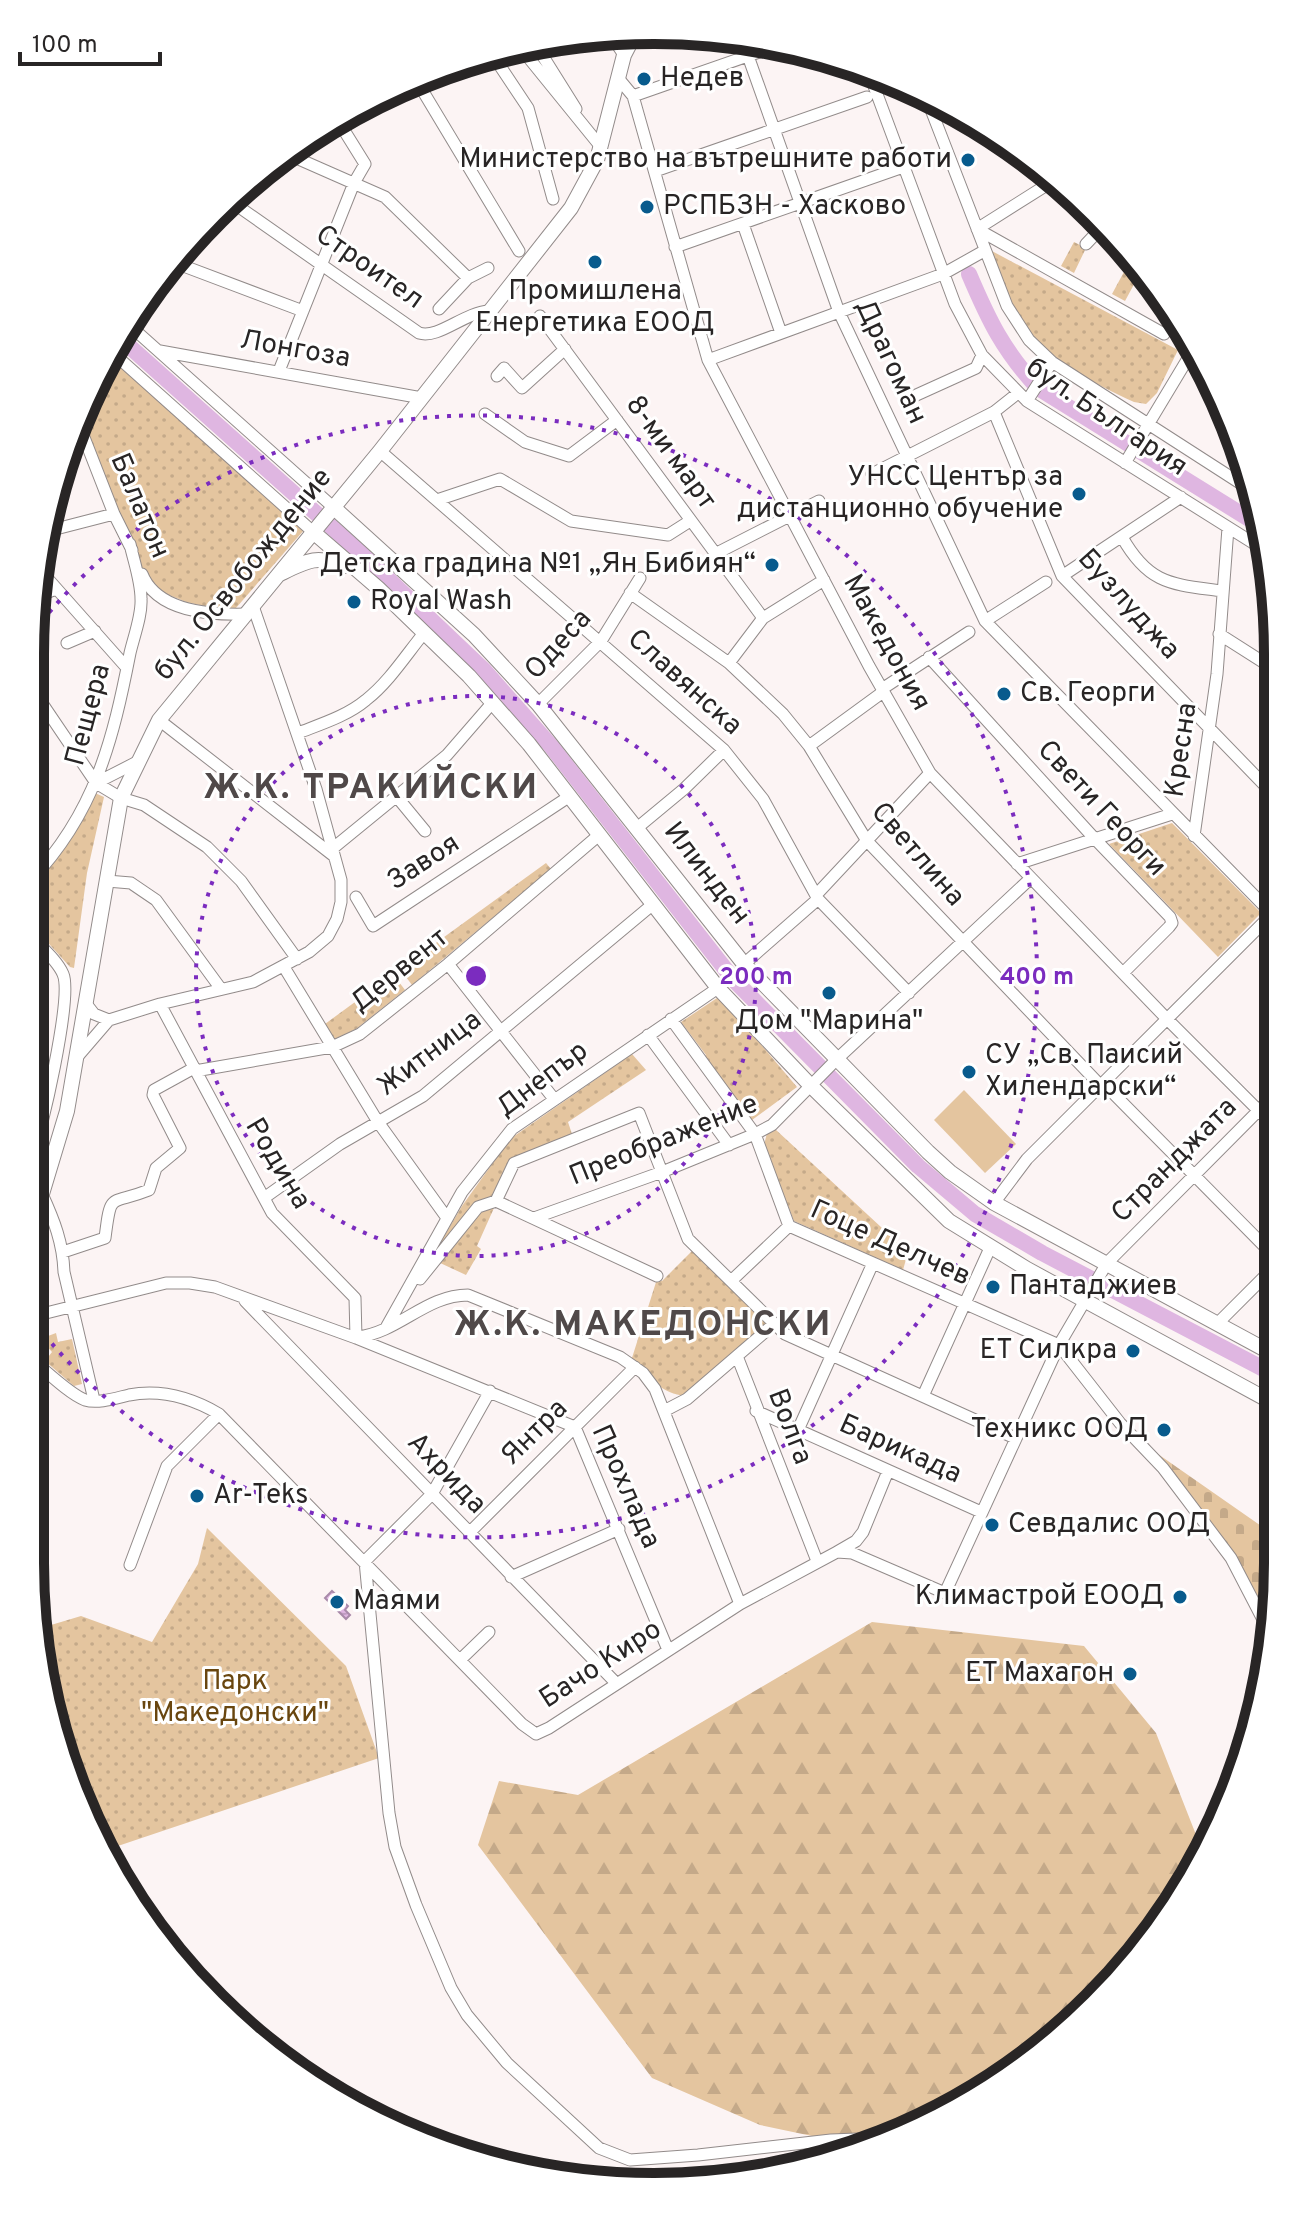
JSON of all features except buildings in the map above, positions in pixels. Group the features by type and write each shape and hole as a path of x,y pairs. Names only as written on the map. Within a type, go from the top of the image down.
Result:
{"main road":[{"name":"бул. Освобождение","path":"44,1187 67,1111 78,1056 121,798 137,762 159,720 380,451 571,208 588,181 601,147 624,55 629,45"},
{"name":"Илинден","path":"331,508 474,635 538,704 744,964 833,1063 950,1172 1096,1281"},
{"name":"Илинден","path":"315,528 493,702 718,988 949,1221 990,1248 1217,1324 1264,1349"},
{"path":"276,576 306,561 323,558 357,570"},
{"path":"1096,1281 1264,1396"}],"street":[{"path":"617,45 624,55"},
{"name":"Драгоман","path":"746,51 839,312 985,621 1172,814 1264,903"},
{"path":"633,96 756,53"},
{"path":"542,55 574,103 579,120"},
{"path":"528,58 601,147"},
{"path":"499,64 528,108 553,199"},
{"name":"Македония","path":"618,78 633,96 708,360 882,689 930,773 1017,864 1026,882 1123,973 1162,1024 1264,1116"},
{"name":"бул. България","path":"873,85 943,274 962,321 982,355 1023,397 1254,543"},
{"path":"422,90 519,251"},
{"path":"655,171 867,97"},
{"name":"бул. България","path":"932,111 998,288 1029,340 1052,362 1239,483"},
{"path":"279,371 354,183 365,164 343,129"},
{"path":"298,159 385,197 468,278"},
{"path":"675,247 903,167"},
{"path":"1045,186 977,229 1164,334"},
{"name":"Строител","path":"239,207 419,333 431,335 470,314 489,311"},
{"path":"743,224 781,333"},
{"path":"1086,244 1096,234"},
{"path":"708,360 943,274 984,251"},
{"path":"184,266 303,311"},
{"path":"439,309 468,278 488,268"},
{"name":"8-ми март","path":"540,316 763,618"},
{"path":"137,331 331,508"},
{"path":"497,376 504,368 522,388 565,349"},
{"name":"Лонгоза","path":"159,350 422,398"},
{"path":"912,397 976,368 982,355"},
{"path":"120,359 315,528"},
{"path":"1125,463 1187,359"},
{"path":"872,474 1023,397 1052,362"},
{"name":"Бузлуджа","path":"994,412 1062,576 1264,785"},
{"path":"485,414 525,442 569,456 617,420"},
{"name":"Балатон","path":"84,437 147,586 165,601 186,608 249,610"},
{"name":"Славянска","path":"380,451 724,750 763,799 817,897 909,993"},
{"path":"437,500 500,479 571,521 668,535 690,521"},
{"path":"1062,576 1181,497"},
{"path":"715,554 819,501"},
{"path":"57,529 114,514"},
{"name":"Кресна","path":"1194,836 1210,730 1228,528"},
{"path":"1122,537 1133,557 1147,571 1163,580 1222,591"},
{"name":"Пещера","path":"44,864 63,841 96,783 116,727 142,600 130,544"},
{"name":"Одеса","path":"538,704 601,641 640,578"},
{"path":"48,580 127,668"},
{"path":"729,663 763,618 824,580"},
{"path":"985,621 1046,582"},
{"path":"47,593 56,589"},
{"name":"Светлина","path":"630,593 729,663 783,714 809,746 867,841 962,943 1264,1249"},
{"path":"78,1056 109,1020 160,1004 253,982 284,967 328,936 337,919 341,880 298,733 249,610"},
{"path":"67,643 95,631"},
{"path":"809,746 883,692 882,689 969,632"},
{"path":"298,733 338,717 365,701 379,689 424,633"},
{"path":"1219,634 1264,663"},
{"name":"Свети Георги","path":"929,657 1170,917 1172,923 1123,973"},
{"path":"333,853 447,755 493,702"},
{"path":"44,706 96,783 121,798 144,805 198,840 224,862 297,959"},
{"path":"44,716 48,712"},
{"path":"159,720 333,853"},
{"path":"637,828 724,750"},
{"path":"96,783 137,762"},
{"path":"744,964 817,897 930,773"},
{"name":"Завоя","path":"356,897 373,926 570,796"},
{"path":"397,797 425,831"},
{"name":"Кресна","path":"1017,864 1172,814"},
{"name":"Дервент","path":"63,1252 105,1238 109,1207 116,1199 149,1190 156,1168 180,1148 159,1110 154,1090 195,1070 332,1047 360,1034 448,964 599,835"},
{"path":"107,881 124,881 140,888 163,908 221,989"},
{"path":"909,993 1026,882"},
{"name":"Житница","path":"264,1198 340,1144 423,1096 652,905"},
{"path":"994,1203 1027,1159 1264,925"},
{"path":"44,950 59,967 65,989 44,1115"},
{"path":"448,964 554,1099"},
{"path":"284,967 378,1122 447,1218"},
{"name":"Днепър","path":"385,1330 462,1192 512,1129 718,988"},
{"name":"Преображение","path":"534,1218 662,1172 755,1134 778,1120 833,1063 909,993"},
{"name":"Родина","path":"160,1004 272,1213 355,1298 356,1338"},
{"path":"87,1005 94,1014 109,1020"},
{"name":"Гоце Делчев","path":"671,1019 755,1134 789,1226 1059,1345"},
{"path":"648,1035 729,1145"},
{"name":"Странджата","path":"1096,1281 1193,1175 1264,1104"},
{"name":"Днепър","path":"496,1201 514,1163 639,1113 662,1172"},
{"path":"662,1172 688,1239 785,1334 1015,1438"},
{"path":"44,1198 58,1230 64,1272 94,1400 84,1400 44,1369"},
{"path":"402,1302 478,1207 496,1201 657,1276"},
{"path":"731,1281 789,1226"},
{"path":"923,1396 990,1248"},
{"path":"798,1430 873,1263"},
{"path":"1217,1324 1264,1275"},
{"path":"837,1552 852,1553 945,1593 1059,1345 1096,1281"},
{"name":"Прохлада","path":"44,1314 166,1283 215,1287 356,1338 575,1427 668,1650"},
{"path":"356,1338 385,1330 436,1300 452,1295 468,1295 620,1357 635,1367 655,1389 740,1604"},
{"name":"Ахрида","path":"242,1298 616,1683"},
{"path":"664,1411 687,1399 774,1324"},
{"path":"1059,1345 1120,1423 1163,1468 1231,1558 1262,1617"},
{"name":"Волга","path":"737,1356 817,1561"},
{"name":"Янтра","path":"469,1533 635,1367"},
{"path":"490,1391 432,1494 365,1561 382,1752 395,1847 451,1988 467,2015 507,2063 599,2148 630,2160 855,2139"},
{"name":"Бачо Киро","path":"94,1400 167,1393 219,1414 522,1724 536,1734 740,1604 856,1541 863,1532 888,1471"},
{"name":"Барикада","path":"756,1411 981,1512"},
{"path":"130,1565 167,1466 219,1414"},
{"path":"511,1577 619,1529"},
{"path":"461,1659 489,1632"}],"green space":[{"path":"1074,242 1086,248 1074,273 1061,266"},
{"path":"990,250 1178,350 1157,393 1146,404 1134,402 1088,379 1046,349 1017,315"},
{"path":"1125,270 1129,272 1136,281 1125,301 1112,294"},
{"path":"119,363 304,530 236,608 186,602 157,590 140,567 85,433"},
{"path":"95,793 104,797 87,873 74,968 44,938 44,870 71,837"},
{"path":"1172,823 1261,913 1218,957 1109,844"},
{"path":"546,863 551,869 412,985 400,969"},
{"path":"392,981 399,982 405,990 356,1029 335,1039 325,1024 355,1002 359,1007"},
{"path":"720,996 797,1087 752,1120 705,1064 702,1059 706,1055 681,1022"},
{"path":"632,1054 646,1070 568,1122 572,1134 510,1159 492,1200 422,1274 462,1206 510,1139"},
{"path":"964,1090 1016,1144 985,1173 934,1120"},
{"path":"775,1129 908,1252 903,1270 794,1221 764,1145 767,1133"},
{"path":"488,1206 494,1208 477,1246 481,1249 466,1275 438,1262 478,1211"},
{"path":"695,1248 771,1325 686,1396 663,1388 631,1361 657,1279 662,1281"},
{"path":"56,1333 58,1342 72,1339 82,1384 74,1386 45,1361 52,1352 44,1343 44,1338"},
{"path":"1145,1445 1264,1528 1262,1617 1231,1558"},
{"name":"Парк \"Македонски\"","path":"207,1528 346,1666 379,1758 115,1847 76,1759 56,1682 47,1626 81,1616 152,1642 198,1564"},
{"path":"872,1622 1084,1646 1156,1733 1198,1839 1161,1902 1138,1934 1113,1965 1056,2022 993,2070 924,2110 855,2139 831,2140 760,2125 652,2078 478,1845 499,1781 578,1795"}],"water":[{"name":"Маями","path":"332,1591 348,1606 345,1610 350,1615 346,1619 325,1598"}],"waterway":[{"path":"969,274 998,334 1015,361 1038,388 1248,518"},
{"path":"128,345 365,557 484,670 551,746 733,979 918,1166 975,1214 1042,1253 1264,1369"}],"place":[{"name":"Недев","path":"644,79"},
{"name":"Министерство на вътрешните работи","path":"968,160"},
{"name":"РСПБЗН - Хасково","path":"647,207"},
{"name":"Промишлена Енергетика ЕООД","path":"595,262"},
{"name":"УНСС Център за дистанционно обучение","path":"1079,494"},
{"name":"Детска градина №1 „Ян Бибиян“","path":"772,565"},
{"name":"Royal Wash","path":"354,602"},
{"name":"Св. Георги","path":"1004,694"},
{"name":"Дом \"Марина\"","path":"829,993"},
{"name":"СУ „Св. Паисий Хилендарски“","path":"969,1072"},
{"name":"Пантаджиев","path":"993,1287"},
{"name":"ЕТ Силкра","path":"1133,1351"},
{"name":"Техникс ООД","path":"1164,1430"},
{"name":"Ar-Teks","path":"197,1496"},
{"name":"Севдалис ООД","path":"992,1525"},
{"name":"Климастрой ЕООД","path":"1180,1597"},
{"name":"Маями","path":"337,1602"},
{"name":"ЕТ Махагон","path":"1130,1674"}],"district":[{"name":"Ж.К. ТРАКИЙСКИ","path":"371,789"},
{"name":"Ж.К. МАКЕДОНСКИ","path":"643,1326"}]}
